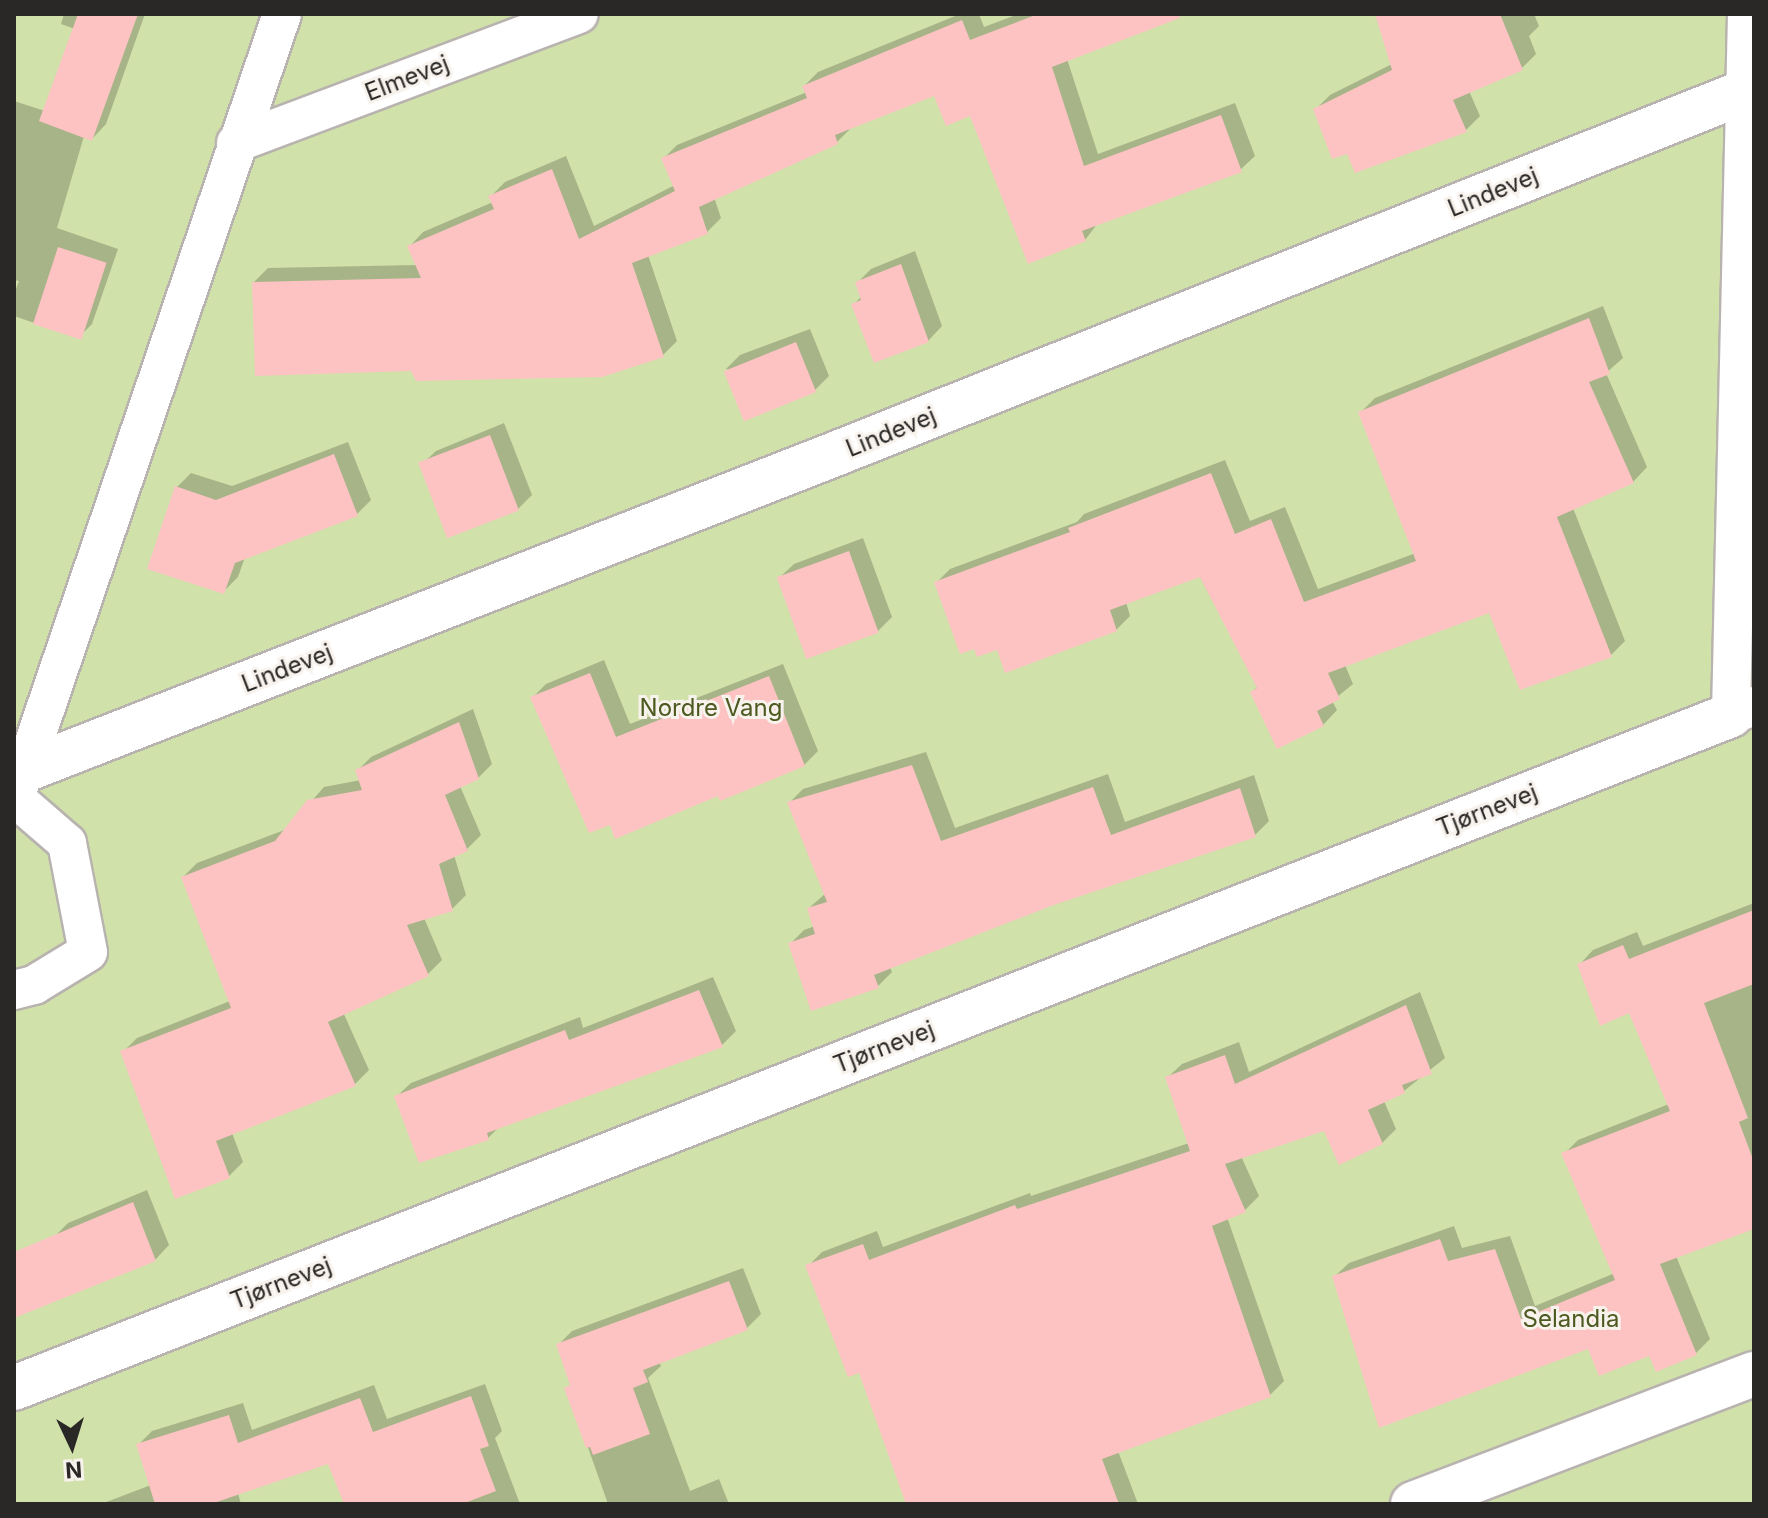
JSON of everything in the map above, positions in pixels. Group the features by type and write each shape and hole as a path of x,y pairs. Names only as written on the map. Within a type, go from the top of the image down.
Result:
{"street":[{"name":"Lindevej","path":"18,790 840,452 1749,90"},
{"name":"Tjørnevej","path":"14,1388 1742,710"},
{"path":"1413,1504 1754,1374"}],"lane":[{"path":"14,990 34,985 88,952 67,843 18,790 282,14"},
{"name":"Elmevej","path":"236,143 579,14"},
{"path":"1742,710 1749,90 1747,14"}],"green space":[{"name":"Nordre Vang","path":"14,14 1754,14 1754,1504 14,1504"}],"building":[{"path":"78,14 138,14 92,141 39,121"},
{"path":"1038,14 1179,14 1180,18 1052,67 1084,166 1221,115 1242,172 1082,231 1086,241 1028,264 970,116 946,126 934,96 835,135 838,144 699,207 708,234 632,263 664,357 602,377 416,381 411,371 255,376 252,282 421,278 407,246 494,209 488,196 552,169 579,239 675,191 661,158 807,98 802,86 962,20 970,40"},
{"path":"1375,14 1500,14 1523,70 1453,100 1467,132 1355,173 1347,154 1332,159 1313,109 1392,70"},
{"path":"58,247 107,263 81,340 33,324"},
{"path":"901,264 929,342 874,363 851,304 861,300 855,282"},
{"path":"1589,318 1610,374 1589,382 1634,483 1557,517 1612,657 1520,690 1489,613 1328,673 1340,699 1317,711 1324,726 1277,749 1250,692 1257,688 1200,577 1110,610 1117,631 1005,673 997,650 977,657 974,649 960,654 934,582 1070,532 1068,528 1211,473 1235,534 1271,519 1304,602 1416,561 1358,412"},
{"path":"796,342 816,392 744,421 724,371"},
{"path":"490,435 519,511 447,538 418,463"},
{"path":"334,454 358,516 235,563 224,594 147,569 175,486 216,500"},
{"path":"849,551 879,633 806,659 777,577"},
{"path":"590,673 616,737 769,676 805,766 720,801 718,796 615,839 610,825 589,833 530,697"},
{"path":"459,722 479,779 445,795 468,851 439,864 453,911 407,925 429,976 328,1022 356,1086 216,1141 230,1178 175,1199 120,1051 231,1008 181,877 275,841 307,800 362,790 355,770"},
{"path":"912,765 941,841 1093,787 1111,835 1240,788 1256,837 1051,906 874,975 879,988 811,1011 788,943 815,934 807,908 827,902 787,802"},
{"path":"1754,910 1754,984 1704,1003 1748,1118 1739,1122 1754,1162 1754,1229 1660,1264 1697,1355 1656,1372 1649,1356 1599,1376 1588,1349 1379,1428 1332,1276 1440,1239 1448,1261 1495,1249 1521,1319 1615,1280 1561,1153 1670,1111 1629,1013 1600,1026 1577,964 1623,945 1629,959"},
{"path":"699,990 723,1047 487,1133 489,1140 419,1163 394,1096 565,1030 569,1040"},
{"path":"1406,1005 1432,1074 1402,1085 1405,1093 1368,1110 1383,1144 1339,1165 1324,1131 1225,1164 1246,1212 1212,1226 1271,1397 1102,1459 1119,1504 906,1504 859,1373 848,1377 805,1265 863,1244 869,1260 1015,1205 1017,1209 1190,1151 1165,1077 1225,1055 1235,1084"},
{"path":"133,1202 156,1261 14,1318 14,1252"},
{"path":"729,1281 748,1330 643,1370 648,1382 633,1388 650,1434 593,1455 590,1447 586,1448 564,1388 570,1385 556,1344"},
{"path":"471,1396 489,1446 480,1449 496,1491 462,1504 344,1504 328,1464 211,1504 155,1504 136,1444 229,1415 238,1443 360,1398 373,1432"}],"park label":[{"name":"Selandia","path":"1571,1319"}]}
